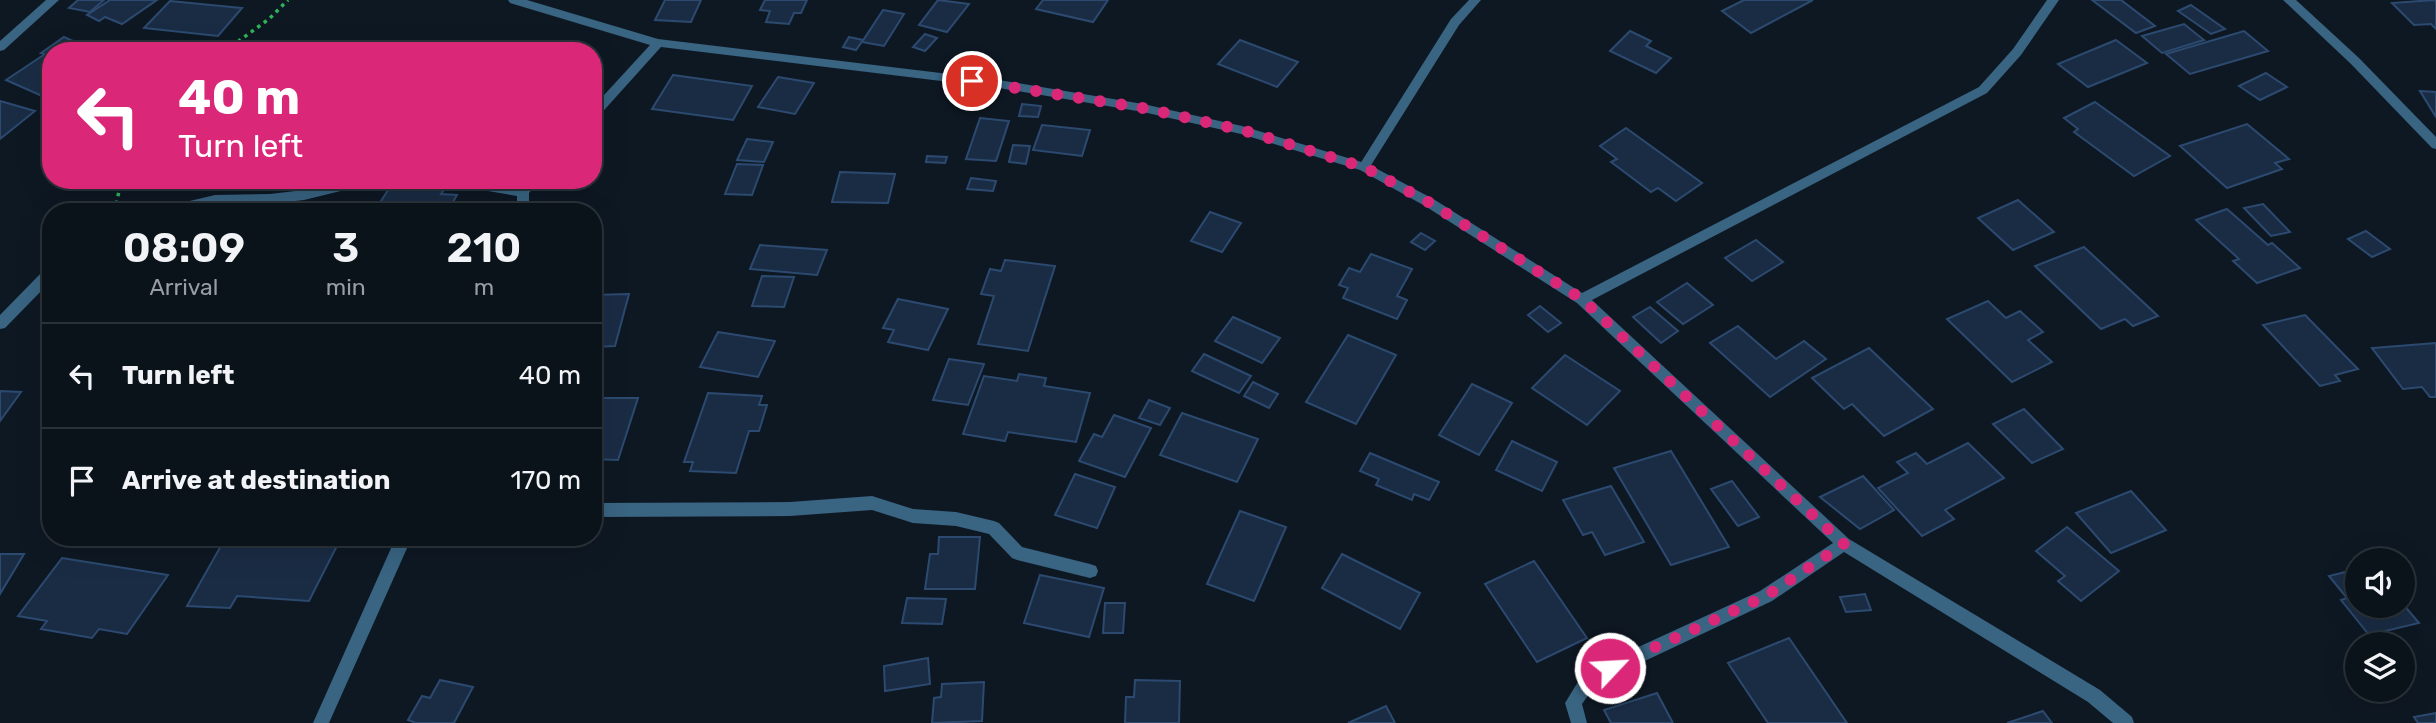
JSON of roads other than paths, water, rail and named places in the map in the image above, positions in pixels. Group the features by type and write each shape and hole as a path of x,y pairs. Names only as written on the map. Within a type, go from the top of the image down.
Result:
{"street":[{"path":"0,47 53,0"},
{"path":"514,0 658,43 999,84 1143,108 1242,130 1364,167 1430,203 1582,299 1844,544 2094,696 2126,723"},
{"path":"1364,167 1455,22 1475,0"},
{"path":"1582,299 1983,90 2017,52 2053,0"},
{"path":"2289,0 2354,61 2436,145"},
{"path":"602,105 658,43"},
{"path":"202,203 215,200 270,199 328,189"},
{"path":"506,189 523,192"},
{"path":"523,203 523,192 526,189"},
{"path":"0,324 42,281"},
{"path":"602,510 790,509 873,503 913,516 956,519 994,528 1017,553 1090,571"},
{"path":"1579,723 1573,703 1590,678 1766,596 1844,544"},
{"path":"321,723 400,546"}]}
